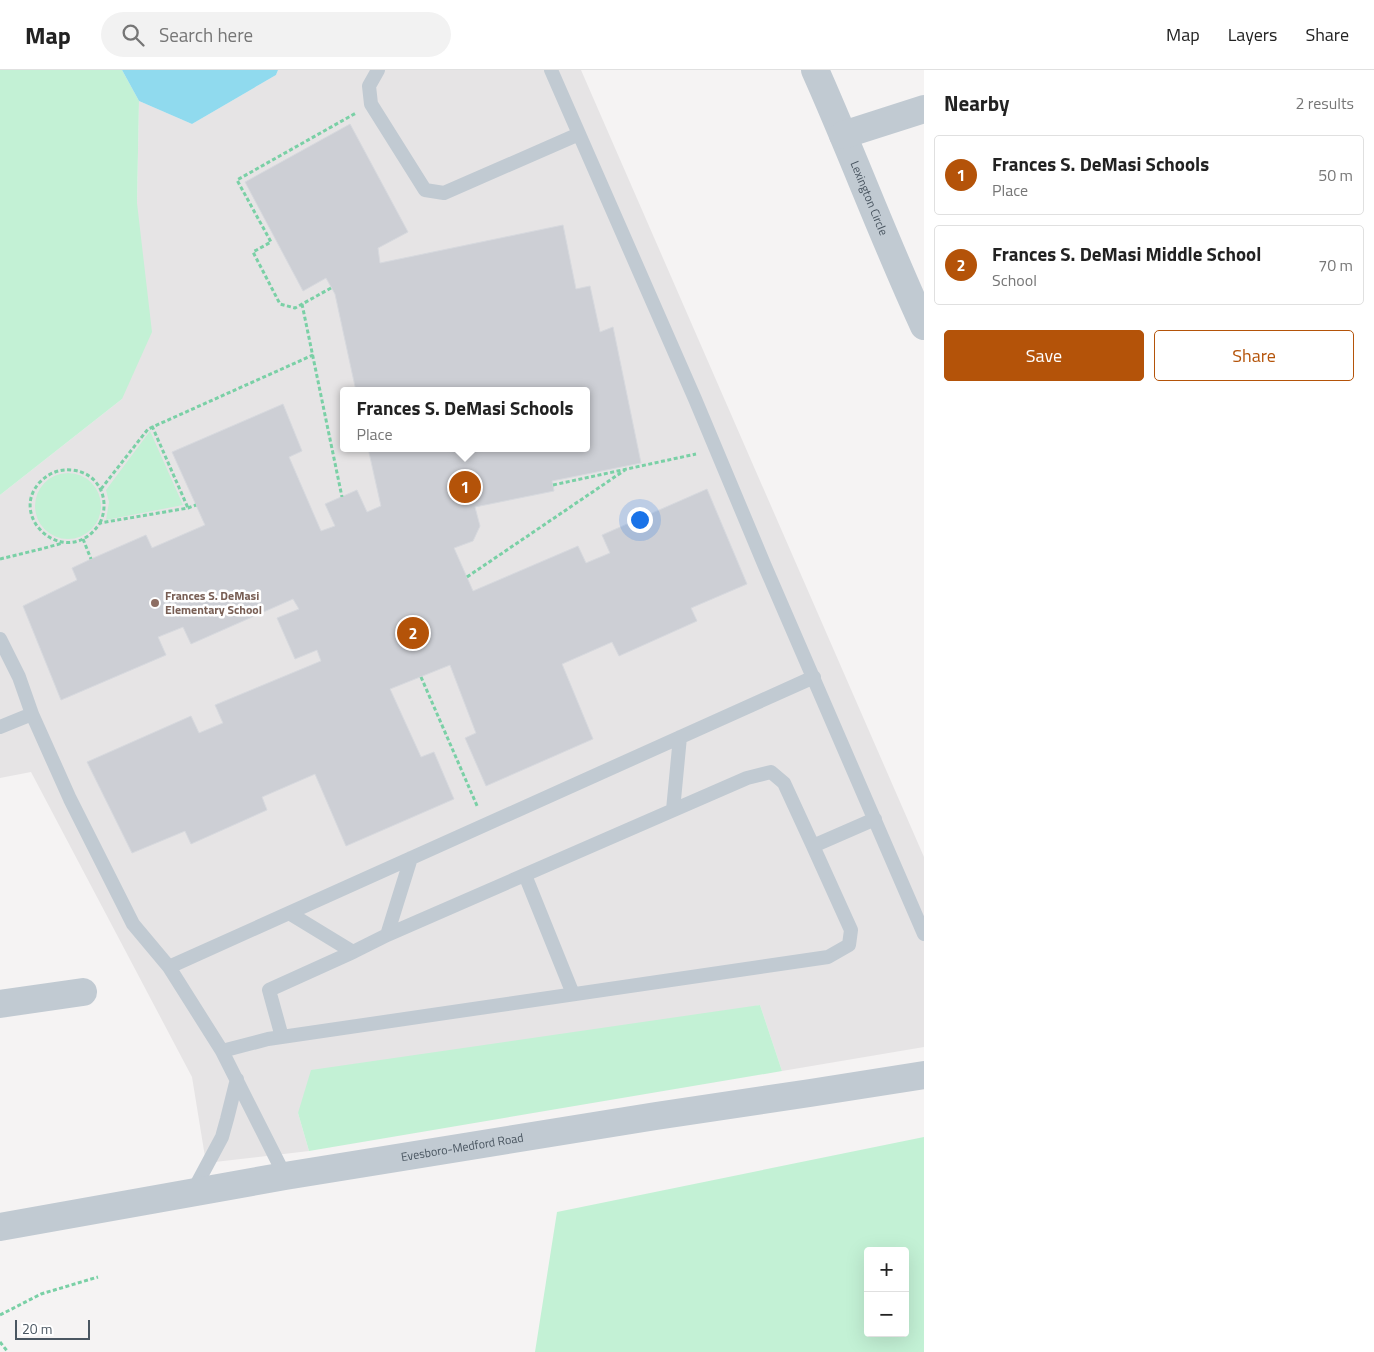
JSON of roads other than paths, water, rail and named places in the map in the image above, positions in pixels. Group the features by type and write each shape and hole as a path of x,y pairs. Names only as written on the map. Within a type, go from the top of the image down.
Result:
{"street":[{"name":"Lexington Circle","path":"814,70 843,135 884,237 924,326"},
{"path":"843,135 924,110"},
{"path":"0,1004 83,992"},
{"name":"Evesboro-Medford Road","path":"0,1227 285,1176 924,1075"}],"lane":[{"path":"378,70 369,86 371,104 425,190 444,193 579,134"},
{"path":"551,70 717,450 924,934"},
{"path":"0,639 19,677 32,714 70,799 133,924 169,967 222,1050 285,1176"},
{"path":"169,967 814,677"},
{"path":"0,727 32,714"},
{"path":"672,810 680,737"},
{"path":"222,1050 268,1039 282,1037 574,994 828,957 849,945 851,930 784,783 771,772 747,778 672,810 387,935 268,990 282,1037"},
{"path":"813,846 875,819"},
{"path":"387,935 411,858"},
{"path":"525,875 574,994"},
{"path":"289,913 353,952"},
{"path":"192,1193 222,1137 228,1120 237,1079"}],"water":[{"path":"122,70 278,70 276,75 192,124 139,101"}],"place":[{"name":"Frances S. DeMasi Schools","path":"465,487"},
{"name":"Frances S. DeMasi Elementary School","path":"155,603"},
{"name":"Frances S. DeMasi Middle School","path":"413,633"}]}
